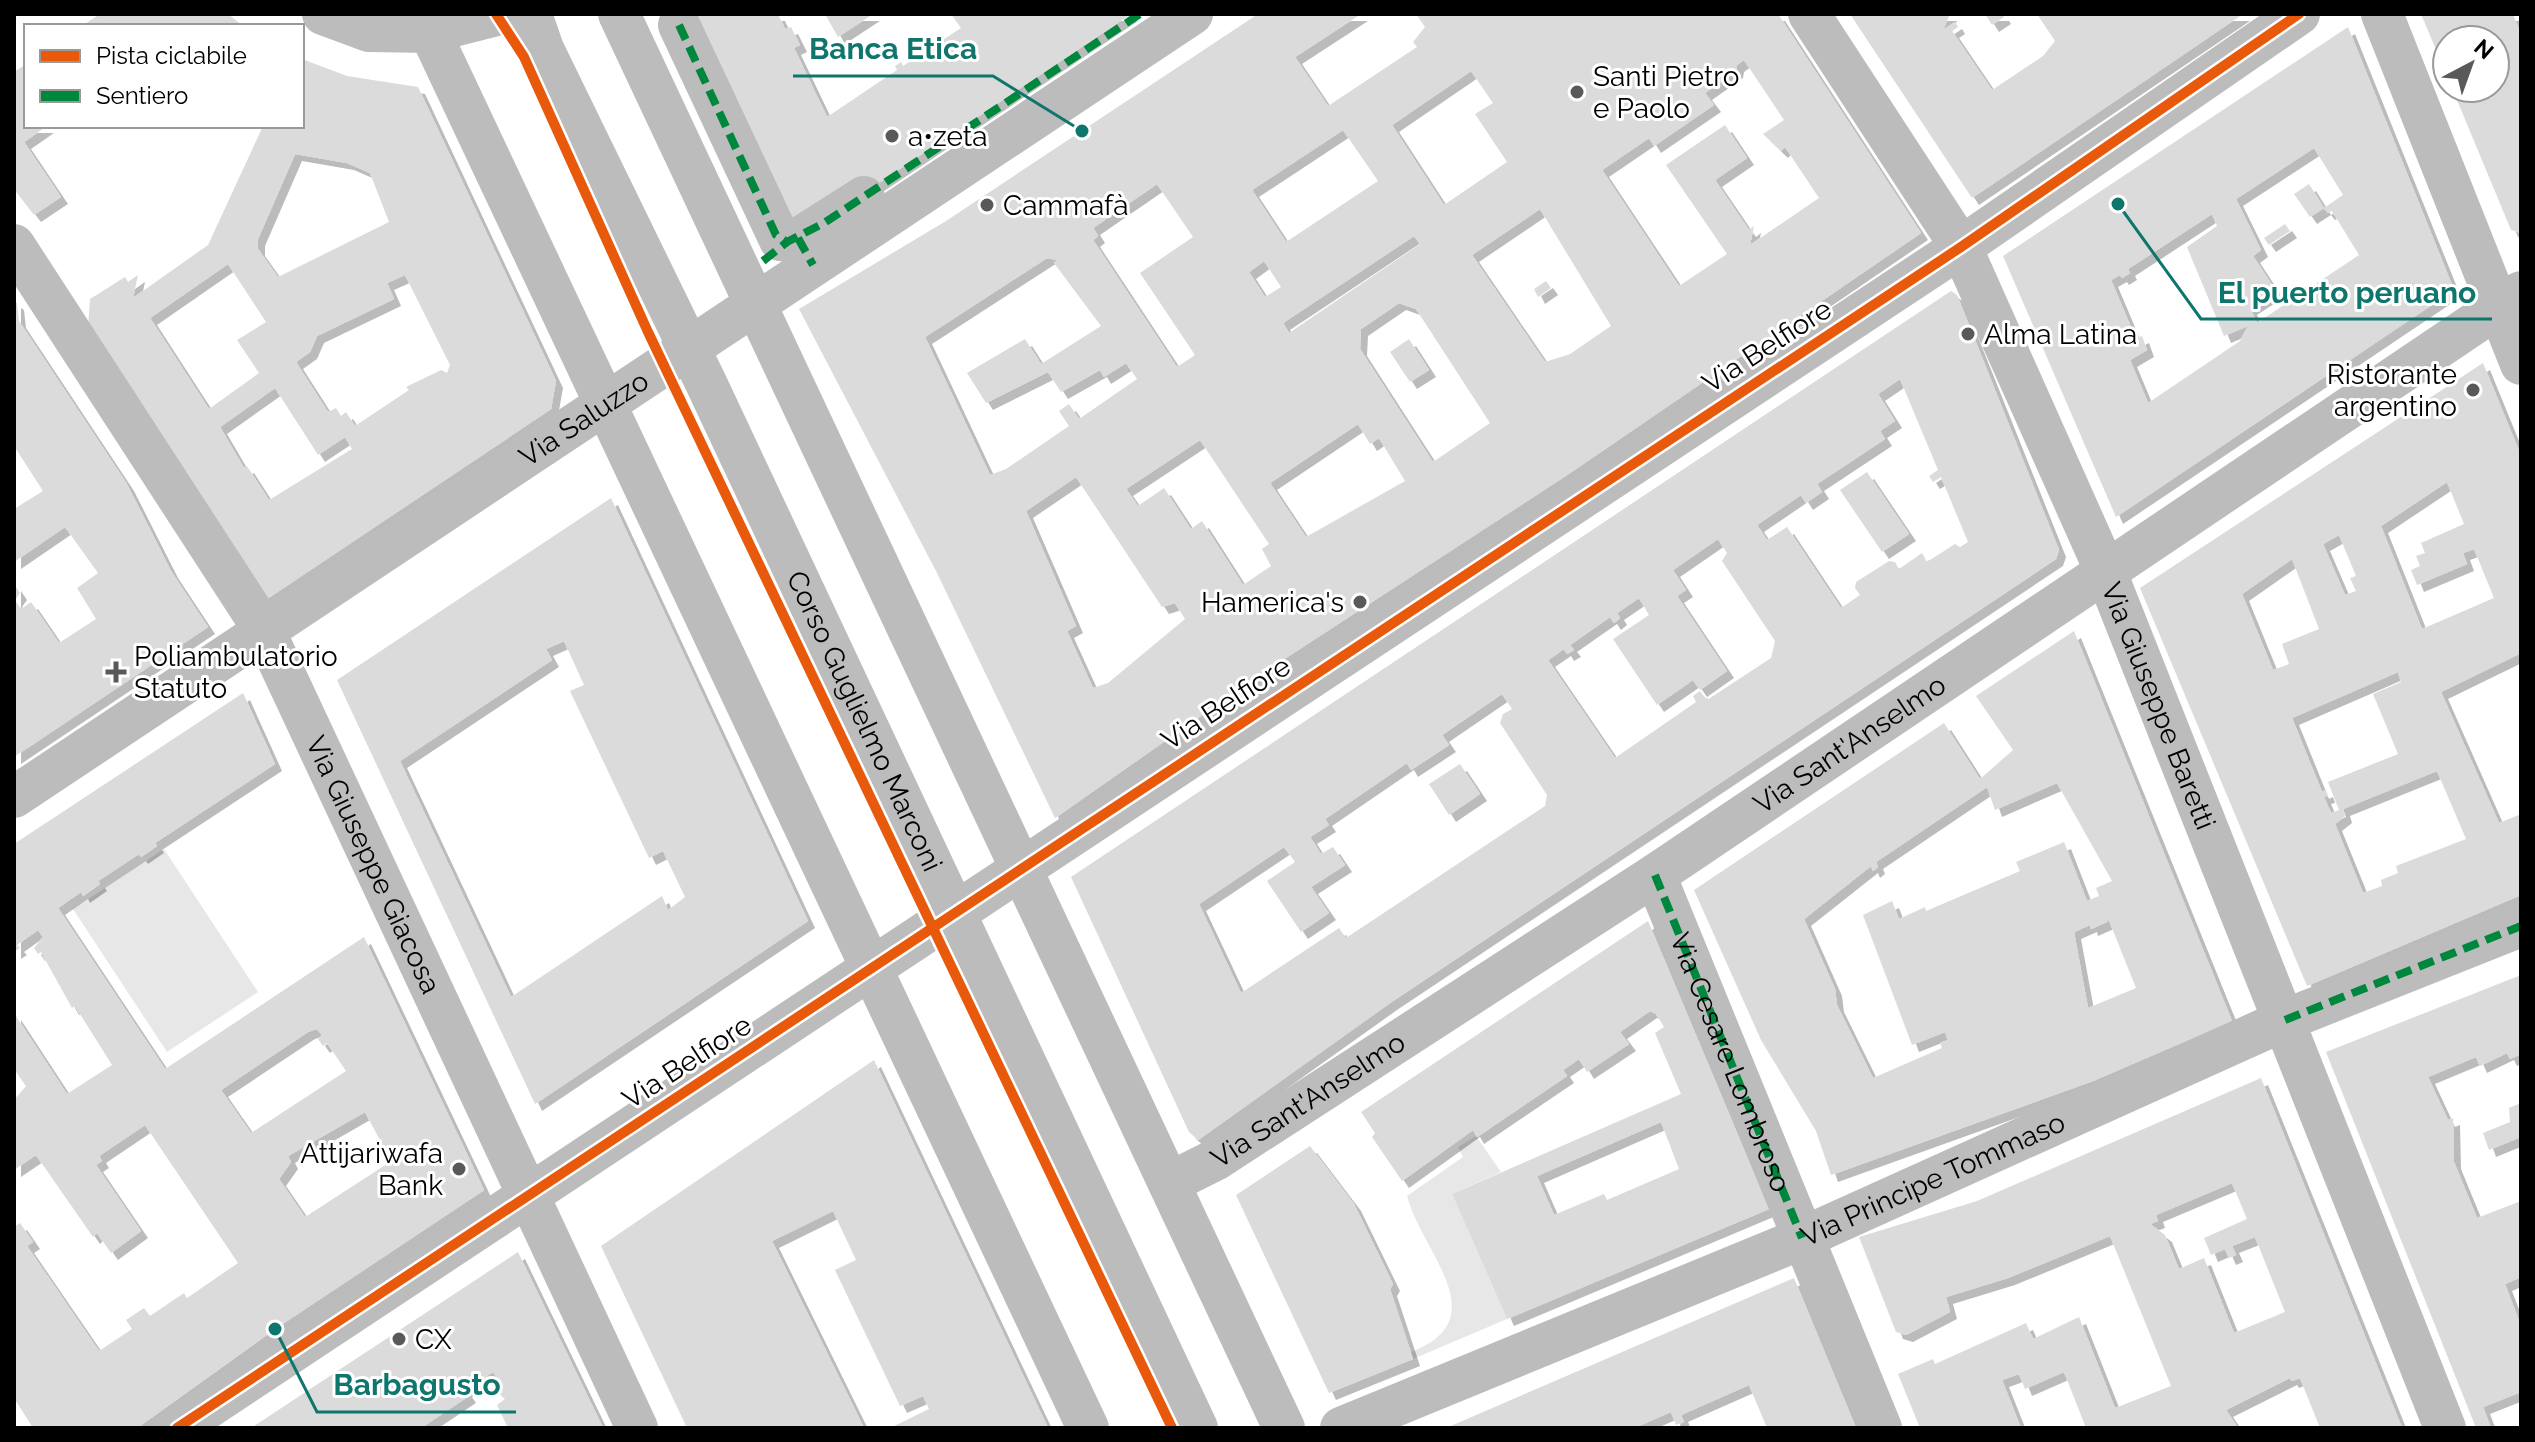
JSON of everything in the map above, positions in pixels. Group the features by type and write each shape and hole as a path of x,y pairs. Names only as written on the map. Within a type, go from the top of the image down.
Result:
{"street":[{"path":"323,14 369,31 430,32 501,14"},
{"name":"Corso Guglielmo Marconi","path":"531,14 543,49 689,347 1197,1428"},
{"path":"619,14 1284,1428"},
{"path":"679,25 776,235 790,251 1140,14"},
{"name":"Via Saluzzo","path":"14,797 755,303 790,251 1192,14"},
{"name":"Via Giuseppe Baretti","path":"1809,14 1961,247 2105,570 2445,1428"},
{"name":"Via Belfiore","path":"177,1428 1961,247 2299,14"},
{"path":"2382,14 2510,299 2521,364"},
{"path":"430,32 1088,1428"},
{"name":"Via Giuseppe Giacosa","path":"14,245 264,630 637,1428"},
{"name":"Via Sant'Anselmo","path":"1169,1183 1215,1160 1655,875 2510,299"},
{"name":"Via Cesare Lombroso","path":"1655,875 1881,1428"},
{"name":"Via Principe Tommaso","path":"1341,1428 1802,1238 2285,1020 2521,926"}],"shaded area":[{"path":"164,849 258,992 167,1052 73,909"},
{"path":"1476,1136 1501,1172 1452,1194 1507,1319 1413,1359 1411,1352 1436,1338 1449,1321 1452,1303 1447,1282 1407,1196 1463,1157 1458,1147"}],"building":[{"path":"100,14 228,14 240,24 85,24"},
{"path":"680,14 778,14 785,29 791,27 800,45 794,48 827,117 897,70 895,66 901,62 903,66 961,28 951,14 1131,14 792,241"},
{"path":"825,14 873,14 838,37"},
{"path":"1258,14 1361,14 1295,57 1328,106 1417,47 1413,42 1425,27 1416,14 1778,14 1921,233 1570,473 1252,680 1055,818 936,571 799,309 946,221","holes":["1744,60 1784,120 1763,134 1781,151 1785,147 1819,198 1750,245 1754,226 1749,230 1715,180 1747,158 1725,125 1666,165 1727,254 1679,286 1602,170 1649,138 1654,146 1714,105 1705,93 1736,71 1737,65","1471,71 1493,103 1475,114 1507,162 1444,205 1392,125","1343,130 1378,181 1286,242 1252,190","1157,184 1193,237 1140,273 1195,355 1177,367 1093,240 1098,236 1093,228","1540,209 1611,326 1570,354 1545,362 1472,255","1414,236 1420,244 1289,333 1283,323","1047,258 1057,260 1054,263 1101,326 1041,364 1025,339 967,373 986,403 1048,372 1061,392 1100,370 1104,377 1126,363 1137,379 1079,419 1069,404 1059,411 1069,426 1006,469 990,475 925,337","1264,261 1281,287 1265,297 1249,272","1399,303 1416,309 1490,423 1433,462 1360,349 1361,329","1358,424 1370,444 1379,438 1405,481 1306,537 1270,483","1200,440 1269,544 1262,549 1271,566 1243,585 1202,521 1191,529 1164,488 1138,506 1126,489","1076,477 1162,607 1175,603 1185,619 1108,683 1093,688 1067,631 1076,626 1026,511"]},
{"path":"1850,14 1950,14 1943,30 1955,22 1958,27 1952,31 1992,90 2043,56 2055,41 2037,14 2243,14 1972,198"},
{"path":"1985,14 2002,14 2004,17 1992,25"},
{"path":"2421,14 2513,14 2521,35 2521,233 2511,230 2459,104 2511,104 2511,24 2431,24 2431,38"},
{"path":"2348,27 2454,290 2116,517 2003,256","holes":["2314,148 2343,195 2324,208 2328,213 2332,211 2359,255 2257,323 2250,308 2276,291 2253,256 2261,250 2236,199","2212,214 2217,226 2187,247 2224,336 2248,326 2240,341 2148,403 2130,360 2147,350 2142,336 2136,339 2111,280 2130,273 2128,269"]},
{"path":"304,60 347,76 418,87 556,381 551,409 264,601 88,328 90,299 125,277 128,282 138,275 133,298 208,245 262,128 304,128","holes":["295,154 347,163 370,173 389,222 278,277 258,249 258,239","228,264 266,322 237,340 259,373 209,409 150,318","405,275 450,365 447,373 441,370 406,387 409,390 355,426 346,412 341,416 336,408 328,412 296,362 310,352 317,336 394,299 387,283","275,388 318,455 345,437 352,449 269,500 247,466 244,468 220,427"]},
{"path":"24,65 24,128 44,128 24,142 61,197 34,215 14,189 14,72"},
{"path":"2309,184 2324,208 2310,217 2294,194"},
{"path":"2285,224 2290,231 2269,245 2264,238"},
{"path":"1546,281 1551,288 1538,297 1534,289"},
{"path":"1951,291 1957,295 2059,550 2056,559 1390,1003 1198,1140 1189,1132 1071,877","holes":["1900,379 1938,470 1929,476 1933,482 1941,477 1968,542 1960,547 1955,544 1927,562 1922,553 1899,569 1895,562 1889,561 1856,582 1855,588 1860,595 1841,608 1787,527 1767,540 1757,525 1801,495 1806,503 1822,492 1817,484 1885,439 1880,431 1895,421 1878,394","1718,539 1727,553 1722,561 1775,641 1771,658 1707,700 1700,691 1693,696 1696,702 1615,758 1548,660 1564,649 1567,654 1574,650 1570,645 1610,617 1614,623 1620,618 1617,613 1639,598 1649,615 1613,639 1657,705 1693,680 1700,690 1727,671 1677,596 1686,590 1673,570","1502,694 1512,709 1503,714 1500,723 1547,795 1545,806 1346,938 1339,928 1241,993 1199,904 1284,847 1295,862 1267,881 1301,932 1329,913 1311,887 1345,865 1333,847 1321,854 1310,837 1329,825 1325,819 1407,763 1411,770 1449,745 1442,735"]},
{"path":"14,301 17,303 19,321 127,484 171,571 208,627 14,757 14,584 20,593 15,600 21,609 31,602 59,643 96,619 77,588 98,573 65,527 14,562 14,509 43,491 14,446"},
{"path":"1409,339 1429,370 1410,382 1390,352"},
{"path":"2483,363 2521,456 2521,659 2519,654 2441,692 2499,823 2521,814 2521,895 2307,986 2140,588","holes":["2447,482 2464,524 2421,543 2425,553 2416,556 2420,566 2411,570 2417,585 2467,564 2463,553 2474,549 2494,598 2422,629 2381,526","2339,535 2356,576 2350,578 2356,591 2345,595 2323,544","2292,559 2319,629 2282,644 2289,664 2273,670 2242,594","2398,672 2401,682 2373,694 2398,754 2328,782 2339,810 2331,813 2324,797 2328,796 2326,790 2322,792 2292,718","2437,771 2466,839 2396,866 2398,873 2381,880 2382,886 2363,893 2335,824 2345,816 2343,809"]},
{"path":"1867,472 1909,534 1882,552 1840,490"},
{"path":"611,498 808,921 535,1104 337,680","holes":["564,641 584,685 570,691 649,858 663,851 685,897 668,910 662,896 511,997 400,761 552,660 546,649"]},
{"path":"2074,631 2232,1021 2093,1081 1831,1175 1816,1131 1761,1040 1694,890 1944,723 1980,779 2013,750 1976,696","holes":["2057,783 2112,881 2096,888 2099,896 2087,901 2064,842 2016,862 2020,871 1926,911 1925,907 1899,919 1892,901 1863,915 1912,1045 1945,1032 1948,1040 1940,1043 1942,1048 1873,1078 1837,1005 1835,989 1804,919 1871,866 1873,871 1878,867 1876,862 1987,787 1995,810","2108,918 2136,988 2088,1008 2074,932 2090,925 2091,929 2107,922"]},
{"path":"243,693 275,764 155,843 157,846 141,857 139,854 98,881 100,884 83,896 81,892 58,908 165,1069 364,937 484,1190 275,1329 137,1428 33,1428 14,1398 14,1227 20,1223 33,1242 27,1246 99,1351 132,1329 126,1320 144,1308 150,1316 184,1293 187,1298 238,1263 145,1125 99,1156 102,1161 96,1165 141,1231 111,1253 97,1233 93,1237 36,1155 14,1170 14,1100 26,1086 14,1069 14,1013 67,1094 112,1065 75,1006 72,1008 41,952 38,954 34,948 43,937 38,930 17,945 20,948 14,952 14,844","holes":["317,1029 322,1035 318,1039 323,1046 327,1043 346,1071 251,1133 221,1090","365,1112 389,1157 384,1160 387,1164 305,1217 279,1179 291,1162 288,1156"]},
{"path":"1460,764 1480,794 1449,815 1429,784"},
{"path":"1648,921 1769,1209 1507,1319 1452,1194 1681,1094 1655,1033 1664,1027 1656,1014 1650,1011 1620,1032 1629,1044 1587,1072 1579,1059 1563,1070 1567,1076 1477,1137 1473,1130 1402,1181 1372,1137 1375,1133 1361,1112","holes":["1661,1122 1679,1169 1607,1200 1604,1194 1554,1215 1537,1176"]},
{"path":"2521,975 2521,1054 2510,1059 2507,1053 2480,1066 2476,1057 2428,1077 2448,1120 2453,1118 2454,1162 2477,1218 2521,1201 2521,1277 2505,1284 2521,1326 2521,1392 2483,1407 2491,1428 2476,1428 2326,1052"},
{"path":"874,1060 1048,1428 890,1428 929,1409 923,1396 900,1406 835,1270 856,1260 833,1211 772,1241 864,1428 687,1428 601,1246"},
{"path":"2261,1078 2402,1428 2320,1428 2300,1378 2292,1381 2290,1378 2226,1410 2238,1428 2086,1428 2064,1372 2025,1389 2019,1374 2002,1380 2021,1428 1920,1428 1898,1374 1933,1359 1935,1364 2026,1323 2033,1339 2079,1317 2115,1408 2171,1386 2110,1236 2008,1278 1946,1297 1950,1312 1906,1335 1896,1332 1859,1237 1977,1201","holes":["2232,1183 2247,1219 2204,1238 2211,1255 2225,1249 2229,1258 2236,1255 2232,1246 2255,1237 2285,1312 2234,1333 2204,1258 2179,1269 2165,1235 2150,1224 2158,1221 2156,1215"]},
{"path":"2521,1103 2521,1137 2489,1150 2483,1133 2510,1122 2509,1108"},
{"path":"1310,1146 1354,1204 1393,1284 1390,1289 1413,1359 1329,1393 1236,1195"},
{"path":"518,1252 603,1428 508,1428 497,1405 505,1399 493,1387 498,1379 493,1372 465,1390 469,1396 421,1428 251,1428"},
{"path":"1794,1278 1856,1428 1767,1428 1749,1385 1681,1415 1684,1422 1676,1425 1671,1412 1634,1428 1446,1428"}],"marked path":[{"path":"679,25 776,235 787,242 824,223 1140,14"},
{"path":"798,238 813,265"},
{"path":"763,261 787,242"},
{"path":"1655,875 1802,1238"},
{"path":"2285,1020 2521,926"}],"cycle path":[{"path":"496,14 524,57 648,332 1172,1428"},
{"path":"177,1428 1961,247 2299,14"}],"place":[{"name":"Santi Pietro e Paolo","path":"1577,92"},
{"name":"Banca Etica","path":"1082,131"},
{"name":"a•zeta","path":"892,136"},
{"name":"El puerto peruano","path":"2118,204"},
{"name":"Cammafà","path":"987,205"},
{"name":"Alma Latina","path":"1968,334"},
{"name":"Ristorante argentino","path":"2473,390"},
{"name":"Hamerica's","path":"1360,602"},
{"name":"Poliambulatorio Statuto","path":"116,672"},
{"name":"Attijariwafa Bank","path":"459,1169"},
{"name":"Barbagusto","path":"275,1329"},
{"name":"CX","path":"399,1339"}]}
